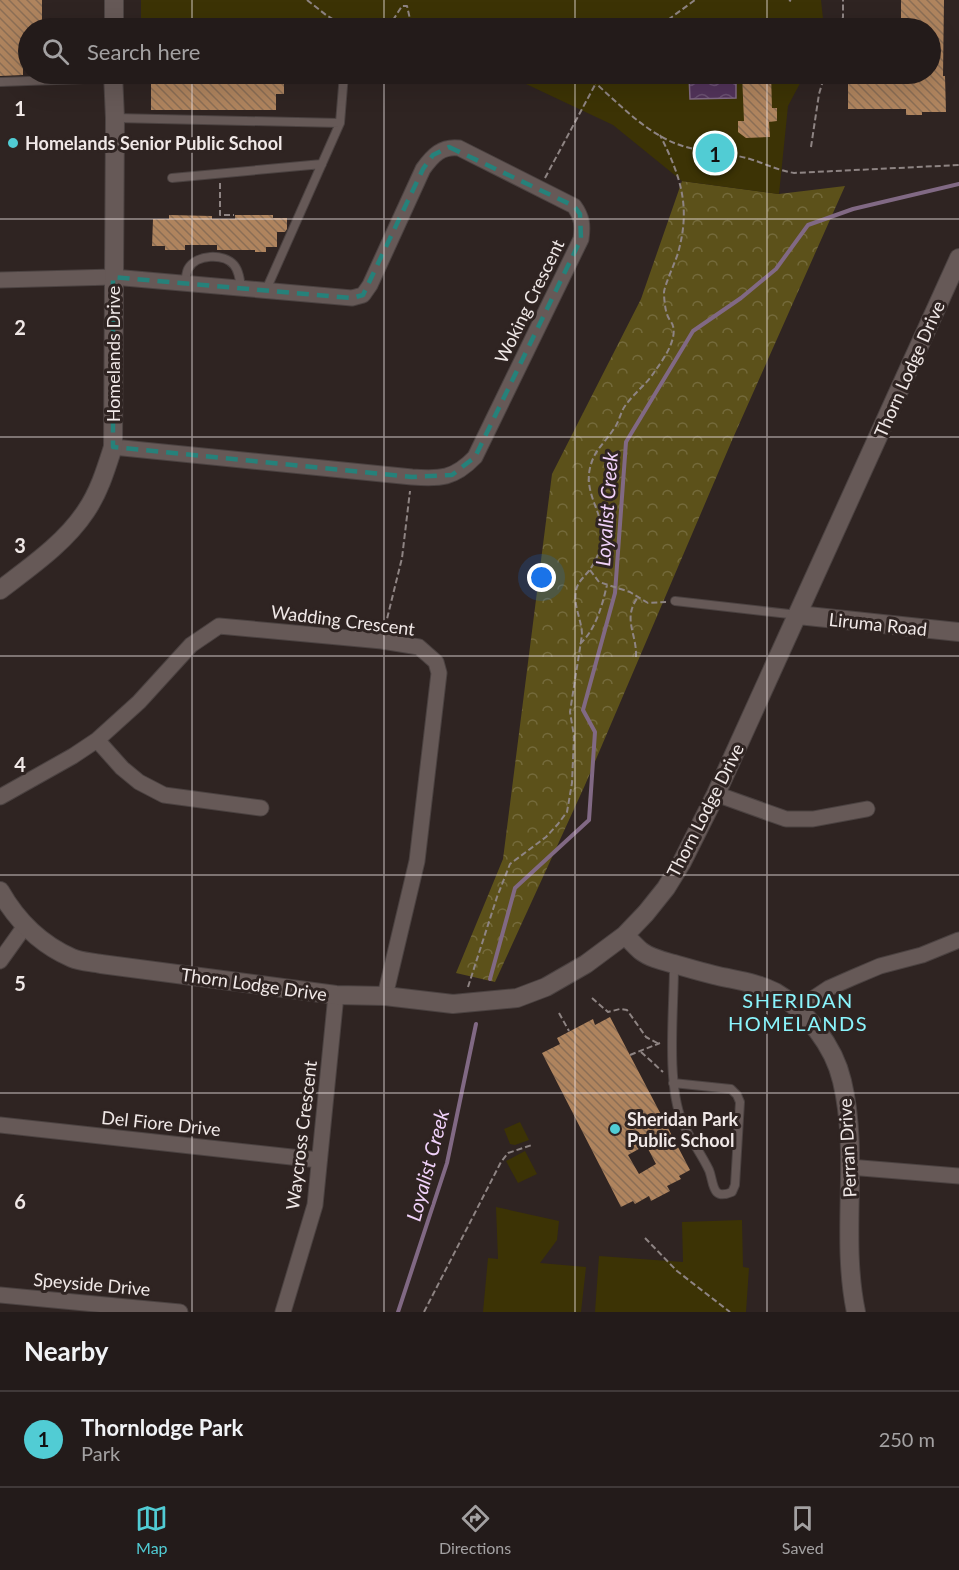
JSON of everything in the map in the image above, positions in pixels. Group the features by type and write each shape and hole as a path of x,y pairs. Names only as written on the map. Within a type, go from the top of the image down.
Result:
{"street":[{"path":"114,0 114,18"},
{"name":"Homelands Drive","path":"0,590 61,541 86,512 101,484 113,447 113,84"},
{"name":"Woking Crescent","path":"0,280 113,277 352,298 363,295 370,285 423,169 433,155 450,147 459,148 574,206 580,214 583,226 581,239 475,457 452,475 439,479 412,477 113,447"},
{"name":"Thorn Lodge Drive","path":"0,891 13,913 25,927 45,943 74,959 336,995 385,996 453,1004 517,998 546,987 586,964 625,935 646,913 666,888 682,862 716,794 959,258"},
{"name":"Liruma Road","path":"798,615 959,632"},
{"name":"Wadding Crescent","path":"0,797 97,740 139,702 191,645 219,626 382,641 419,647 436,662 440,673 417,861 385,996"},
{"path":"97,740 122,768 140,782 164,795 261,808"},
{"path":"716,794 786,819 813,819 867,808"},
{"path":"0,961 25,927"},
{"name":"Perran Drive","path":"625,935 641,951 674,964 748,982 774,992 799,1008 817,1029 842,1078 847,1113 849,1251 856,1312"},
{"path":"799,1008 837,984 880,966 922,956 959,940"},
{"name":"Waycross Crescent","path":"283,1312 315,1205 336,995"},
{"name":"Del Fiore Drive","path":"0,1125 319,1160"},
{"path":"849,1167 959,1176"},
{"name":"Speyside Drive","path":"0,1295 180,1312"}],"lane":[{"path":"0,82 18,81"},
{"path":"266,290 340,123 343,84"},
{"path":"115,118 340,123"},
{"path":"172,178 322,164"},
{"path":"185,283 187,270 193,264 206,258 222,258 236,267 241,288"},
{"path":"675,601 798,615"},
{"path":"673,1083 731,1089 737,1095 740,1102 735,1185 732,1192 725,1195 719,1194 712,1186 709,1170 682,1121 673,1083 674,964"}],"path":[{"path":"308,0 331,18"},
{"path":"670,18 695,0"},
{"path":"843,0 843,18"},
{"path":"394,18 402,6 407,6 410,18"},
{"path":"539,188 595,84"},
{"path":"597,84 627,111 660,135 685,147 750,159 775,170 794,173 959,165"},
{"path":"811,147 822,84"},
{"path":"463,1003 510,864 546,837 567,812 572,783 574,736 570,712 582,624 576,608 575,592 601,548 602,534 601,524 590,495 588,482 590,467 598,446 614,430 625,406 655,372 674,339 674,328 666,314 664,291 674,267 684,231 684,208 675,164 660,135"},
{"path":"220,174 220,215 234,215"},
{"path":"382,641 402,558 412,477"},
{"path":"590,570 599,582 630,592 648,603 675,601"},
{"path":"580,644 596,621 607,585"},
{"path":"636,657 636,645 630,622 632,606 638,597"},
{"path":"592,998 608,1012 627,1010 646,1037 659,1044"},
{"path":"559,1013 569,1031"},
{"path":"630,1056 674,1037"},
{"path":"641,1052 661,1072 673,1073"},
{"path":"424,1312 501,1162 508,1153 532,1145"},
{"path":"645,1238 677,1271 730,1312"}],"highlighted area":[{"path":"449,147 574,206 580,214 581,239 475,457 452,475 412,477 113,447 113,277 352,298 363,295 423,169 433,155"}],"green space":[{"path":"682,181 779,194 845,186 733,438 585,785 495,982 456,973 503,859 552,474 641,299"}],"shaded area":[{"path":"141,0 821,0 823,18 141,18"},
{"path":"526,84 800,84 788,106 779,194 682,181 613,125"},
{"path":"520,1122 529,1140 515,1145 510,1144 504,1129"},
{"path":"525,1151 537,1174 518,1183 506,1161"},
{"path":"496,1207 559,1221 557,1240 540,1263 586,1267 581,1312 483,1312 488,1258 498,1259"},
{"path":"742,1220 743,1267 749,1268 746,1312 595,1312 599,1256 683,1262 682,1222"}],"water":[{"path":"689,84 736,84 736,98 690,99"}],"building":[{"path":"0,0 42,0 42,18 18,18 18,75 0,76"},
{"path":"901,0 944,0 943,76 945,76 946,112 906,115 906,109 848,109 848,84 941,84 941,18 901,18"},
{"path":"151,84 284,84 284,94 276,94 276,110 151,110"},
{"path":"742,84 771,84 772,108 777,108 777,121 769,122 770,137 746,138 738,132 738,121 744,121"},
{"path":"169,215 235,219 235,215 273,215 273,218 287,218 287,229 285,232 277,232 277,247 266,247 266,252 217,250 217,245 185,245 185,250 165,250 165,246 152,246 153,219 169,219"},
{"path":"610,1017 690,1170 679,1176 681,1179 667,1186 670,1191 651,1201 649,1196 635,1204 633,1201 621,1207 542,1053 560,1044 557,1038 593,1019 595,1025","holes":["646,1145 656,1164 639,1174 628,1155"]}],"waterway":[{"name":"Loyalist Creek","path":"490,979 515,888 589,820 595,732 583,710 615,593 626,442 693,331 741,298 776,269 808,225 853,209 959,184"},
{"name":"Loyalist Creek","path":"398,1312 447,1163 476,1024"}],"place":[{"name":"Homelands Senior Public School","path":"13,143"},
{"name":"Thornlodge Park","path":"715,153"},
{"name":"Sheridan Park Public School","path":"615,1129"}],"district":[{"name":"SHERIDAN HOMELANDS","path":"798,1012"}]}
